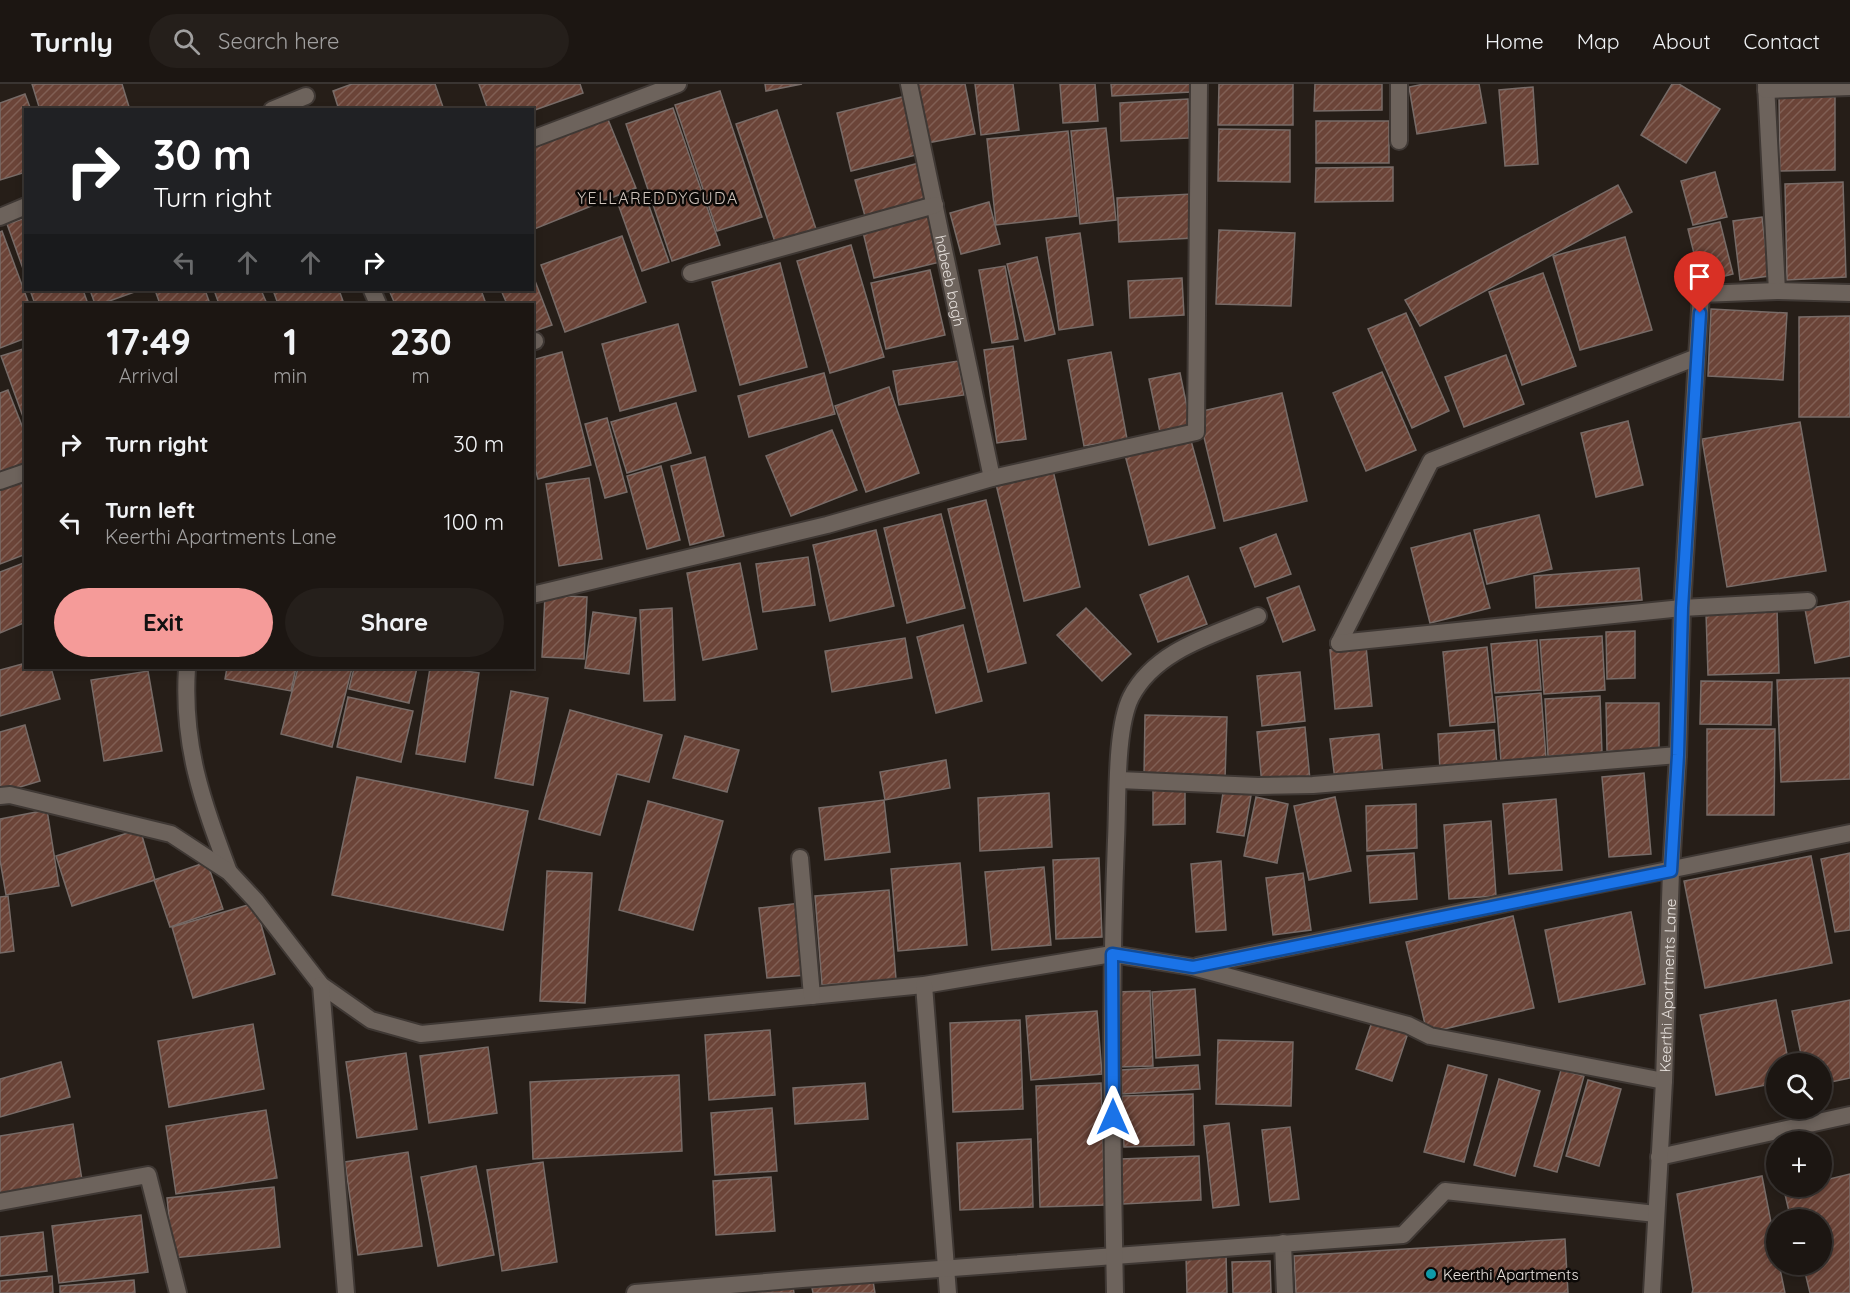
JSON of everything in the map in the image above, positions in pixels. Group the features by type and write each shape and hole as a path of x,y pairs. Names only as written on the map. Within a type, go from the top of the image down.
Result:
{"street":[{"path":"534,138 678,84"},
{"name":"habeeb bagh","path":"909,84 992,478"},
{"path":"534,595 827,525 992,478 1196,432 1199,84"},
{"path":"1399,84 1399,141"},
{"path":"1850,87 1766,87 1777,291 1850,293"},
{"path":"277,108 306,97"},
{"path":"691,273 935,206"},
{"path":"0,217 24,207"},
{"name":"Keerthi Apartments Lane","path":"1652,1293 1664,1081 1682,608 1701,294 1777,291"},
{"path":"1696,357 1431,460 1339,643 1682,608 1808,601"},
{"path":"0,481 24,473"},
{"path":"1115,1293 1112,954 1124,716 1132,695 1149,673 1174,651 1258,616"},
{"path":"187,669 185,700 188,741 208,816 229,872"},
{"path":"1119,780 1258,786 1313,785 1678,755"},
{"path":"0,796 10,795 171,834 229,872 256,901 321,984 371,1020 421,1034 924,985 1112,954 1193,967 1408,1025 1430,1036 1664,1081"},
{"path":"1193,967 1850,833"},
{"path":"800,858 812,996"},
{"path":"321,984 346,1293"},
{"path":"924,985 948,1293"},
{"path":"1659,1157 1850,1115"},
{"path":"0,1202 148,1175 178,1293"},
{"path":"635,1293 802,1286 947,1269 1403,1235 1445,1191 1656,1214"},
{"path":"1283,1243 1285,1293"}],"building":[{"path":"32,84 122,84 129,108 39,108"},
{"path":"352,84 435,84 443,108 338,108 333,91"},
{"path":"479,84 580,84 583,93 534,110 534,108 487,108"},
{"path":"765,84 802,84 766,91"},
{"path":"916,84 965,84 975,134 927,143"},
{"path":"975,84 1013,84 1019,130 981,135"},
{"path":"1060,84 1095,84 1098,121 1063,123"},
{"path":"1111,84 1190,84 1191,92 1112,96"},
{"path":"1219,84 1293,84 1293,125 1218,125"},
{"path":"1315,84 1382,84 1382,110 1314,111"},
{"path":"1424,84 1479,84 1486,123 1417,134 1409,87"},
{"path":"1672,84 1679,84 1720,109 1686,163 1641,135"},
{"path":"1533,87 1538,164 1505,166 1499,90"},
{"path":"720,91 762,217 717,231 675,105"},
{"path":"25,94 30,108 24,108 24,173 0,180 0,103"},
{"path":"906,96 920,154 851,171 837,113"},
{"path":"1779,97 1835,97 1835,170 1780,171"},
{"path":"1188,99 1189,138 1121,141 1120,103"},
{"path":"673,108 720,245 672,261 626,124"},
{"path":"777,110 816,229 775,242 736,124"},
{"path":"607,117 636,188 534,229 534,147"},
{"path":"1316,121 1389,121 1389,163 1316,163"},
{"path":"1106,128 1116,220 1080,224 1071,131"},
{"path":"1219,129 1290,130 1290,182 1218,181"},
{"path":"1068,131 1077,216 996,225 987,139"},
{"path":"919,163 929,199 865,216 855,180"},
{"path":"1393,167 1393,201 1315,202 1316,168"},
{"path":"1715,172 1727,217 1693,225 1681,181"},
{"path":"1843,182 1846,277 1787,280 1785,184"},
{"path":"1618,185 1632,212 1420,326 1405,300"},
{"path":"644,192 669,262 642,271 617,201"},
{"path":"1192,194 1194,238 1119,242 1117,198"},
{"path":"989,202 1000,244 961,254 950,213"},
{"path":"929,215 940,262 874,278 863,232"},
{"path":"1762,217 1769,276 1740,280 1733,221"},
{"path":"24,219 24,271 7,224"},
{"path":"1720,222 1733,274 1701,282 1688,229"},
{"path":"1219,230 1295,233 1291,306 1216,304"},
{"path":"2,231 29,303 24,303 24,339 0,348 0,232"},
{"path":"1080,233 1093,325 1059,330 1046,238"},
{"path":"622,236 646,302 565,332 541,265"},
{"path":"1625,237 1652,330 1580,350 1553,256"},
{"path":"851,245 884,357 830,373 797,261"},
{"path":"1037,257 1055,334 1025,341 1007,264"},
{"path":"780,263 807,367 740,385 712,282"},
{"path":"1005,266 1018,339 992,343 979,270"},
{"path":"930,270 945,335 886,349 871,283"},
{"path":"1543,273 1576,366 1522,385 1489,292"},
{"path":"534,278 552,325 534,331 534,303 507,303 501,291 534,291"},
{"path":"1182,278 1184,315 1130,318 1128,281"},
{"path":"30,291 83,291 88,303 35,303"},
{"path":"90,291 137,291 104,303 95,303"},
{"path":"155,291 205,291 210,303 160,303"},
{"path":"214,291 261,291 267,303 219,303"},
{"path":"273,291 339,291 344,303 278,303"},
{"path":"389,291 481,291 486,303 395,303"},
{"path":"1711,309 1787,313 1783,380 1708,376"},
{"path":"1406,313 1449,411 1412,428 1368,329"},
{"path":"1850,316 1850,417 1799,417 1799,317"},
{"path":"678,324 696,391 620,411 602,344"},
{"path":"1013,346 1026,439 997,443 984,350"},
{"path":"24,349 24,419 1,356"},
{"path":"562,352 591,465 538,479 534,464 534,359"},
{"path":"1111,352 1127,439 1084,446 1068,360"},
{"path":"1506,355 1524,404 1464,427 1445,377"},
{"path":"958,361 964,395 899,405 893,371"},
{"path":"1382,372 1416,450 1366,471 1333,393"},
{"path":"824,373 835,414 749,437 738,396"},
{"path":"1180,373 1191,426 1160,432 1149,379"},
{"path":"889,387 919,473 866,492 835,406"},
{"path":"8,390 24,431 24,464 0,473 0,393"},
{"path":"1282,393 1307,501 1224,521 1198,412"},
{"path":"676,403 691,453 627,473 611,422"},
{"path":"607,418 627,492 605,498 585,424"},
{"path":"1628,421 1643,485 1596,497 1581,433"},
{"path":"1800,422 1826,571 1727,587 1702,439"},
{"path":"832,430 857,490 791,516 766,456"},
{"path":"1190,437 1215,528 1149,545 1125,455"},
{"path":"705,457 724,536 690,545 671,466"},
{"path":"661,466 680,540 647,549 627,476"},
{"path":"1052,466 1080,587 1024,601 995,480"},
{"path":"589,478 602,559 559,566 546,484"},
{"path":"19,479 24,491 24,555 0,564 0,486"},
{"path":"986,500 1026,663 988,672 948,509"},
{"path":"941,514 965,608 907,623 884,528"},
{"path":"1539,515 1552,569 1487,584 1474,530"},
{"path":"876,530 894,606 830,621 813,545"},
{"path":"1470,533 1490,608 1430,623 1411,548"},
{"path":"1276,534 1291,574 1255,587 1240,548"},
{"path":"808,557 815,605 763,612 756,564"},
{"path":"24,563 24,623 0,633 0,572"},
{"path":"740,563 757,649 703,660 687,573"},
{"path":"1639,568 1642,600 1536,608 1534,576"},
{"path":"1188,576 1207,624 1158,642 1140,595"},
{"path":"1299,586 1315,630 1283,642 1267,598"},
{"path":"545,595 587,597 584,659 542,657"},
{"path":"1850,601 1850,656 1815,663 1805,609"},
{"path":"672,608 675,700 644,701 640,610"},
{"path":"1086,608 1131,654 1102,681 1057,635"},
{"path":"1777,610 1779,673 1708,675 1706,613"},
{"path":"593,612 636,618 629,674 585,668"},
{"path":"963,625 982,701 936,713 917,637"},
{"path":"1635,631 1635,678 1607,679 1606,632"},
{"path":"1602,636 1605,690 1544,694 1540,640"},
{"path":"905,638 912,678 832,692 825,651"},
{"path":"1537,640 1541,690 1495,693 1491,644"},
{"path":"1366,646 1372,706 1335,709 1330,650"},
{"path":"1487,647 1495,722 1450,726 1443,652"},
{"path":"24,664 24,669 51,669 60,699 0,716 0,670"},
{"path":"227,669 296,669 291,691 225,679"},
{"path":"298,669 352,669 332,747 281,734"},
{"path":"354,669 417,669 409,703 349,689"},
{"path":"430,669 479,673 465,762 416,754"},
{"path":"148,671 162,751 104,761 91,680"},
{"path":"1300,672 1305,721 1262,726 1257,676"},
{"path":"1850,678 1850,779 1781,782 1777,680"},
{"path":"1701,681 1772,682 1771,725 1700,724"},
{"path":"511,691 548,698 533,785 495,778"},
{"path":"1541,693 1546,758 1501,762 1496,697"},
{"path":"1600,696 1602,753 1548,756 1545,699"},
{"path":"348,697 413,711 401,762 337,747"},
{"path":"1606,703 1659,703 1659,751 1607,751"},
{"path":"570,710 662,735 649,782 617,774 600,835 539,819"},
{"path":"1145,715 1227,717 1225,779 1144,777"},
{"path":"25,725 40,781 0,793 0,732"},
{"path":"1305,727 1310,780 1262,785 1257,732"},
{"path":"1707,729 1775,729 1774,815 1707,815"},
{"path":"1494,730 1497,765 1440,770 1438,734"},
{"path":"1379,734 1383,775 1335,780 1330,739"},
{"path":"685,736 739,750 727,792 673,778"},
{"path":"946,760 950,788 885,800 880,772"},
{"path":"1644,773 1651,854 1609,857 1602,777"},
{"path":"357,777 528,811 503,930 332,895"},
{"path":"1153,784 1185,784 1185,824 1153,825"},
{"path":"1224,786 1252,790 1244,836 1217,832"},
{"path":"1049,793 1052,847 980,851 978,798"},
{"path":"1256,797 1288,804 1277,863 1244,856"},
{"path":"1335,797 1351,871 1309,880 1294,806"},
{"path":"1556,799 1562,870 1509,874 1503,804"},
{"path":"884,800 890,852 825,860 819,808"},
{"path":"648,801 723,821 693,930 619,910"},
{"path":"1416,804 1417,848 1367,851 1366,806"},
{"path":"47,810 59,886 6,895 0,860 0,819"},
{"path":"1491,821 1496,896 1449,899 1444,825"},
{"path":"140,829 155,880 72,906 56,856"},
{"path":"1414,853 1417,899 1370,903 1367,856"},
{"path":"1850,853 1850,930 1835,932 1821,859"},
{"path":"1811,856 1832,963 1705,988 1684,881"},
{"path":"1099,858 1102,937 1056,939 1053,860"},
{"path":"1221,861 1226,930 1196,932 1191,864"},
{"path":"207,862 223,909 170,927 154,880"},
{"path":"960,863 967,945 898,951 891,869"},
{"path":"1044,867 1051,945 992,950 985,872"},
{"path":"547,871 592,873 585,1003 540,1001"},
{"path":"1303,873 1311,930 1273,935 1266,878"},
{"path":"889,890 896,979 822,985 815,896"},
{"path":"8,896 14,951 0,953 0,897"},
{"path":"255,903 275,974 193,998 172,927"},
{"path":"800,903 808,975 767,978 759,908"},
{"path":"1631,912 1645,984 1559,1002 1545,930"},
{"path":"1513,916 1534,1008 1427,1033 1406,942"},
{"path":"1195,989 1200,1055 1156,1058 1152,992"},
{"path":"1150,991 1153,1066 1116,1067 1113,992"},
{"path":"1776,1000 1787,1053 1766,1053 1766,1085 1716,1095 1700,1015"},
{"path":"1850,1000 1850,1078 1832,1082 1832,1053 1801,1053 1792,1011"},
{"path":"1097,1011 1102,1074 1031,1080 1026,1016"},
{"path":"1373,1019 1409,1030 1392,1081 1356,1069"},
{"path":"1020,1020 1023,1109 953,1112 950,1023"},
{"path":"253,1024 264,1089 169,1107 158,1041"},
{"path":"770,1030 775,1095 709,1100 705,1035"},
{"path":"1218,1040 1293,1042 1291,1106 1216,1104"},
{"path":"488,1047 497,1113 429,1123 420,1056"},
{"path":"406,1053 417,1129 357,1138 346,1062"},
{"path":"61,1062 70,1097 0,1117 0,1079"},
{"path":"1198,1065 1200,1089 1122,1094 1121,1070"},
{"path":"1448,1065 1487,1075 1464,1162 1424,1152"},
{"path":"1561,1070 1584,1076 1557,1172 1534,1166"},
{"path":"679,1075 682,1151 533,1159 530,1082"},
{"path":"1499,1079 1540,1091 1515,1176 1474,1165"},
{"path":"1588,1080 1621,1089 1599,1166 1566,1156"},
{"path":"865,1083 868,1119 795,1124 793,1088"},
{"path":"1101,1083 1105,1205 1040,1207 1036,1086"},
{"path":"1193,1094 1194,1145 1124,1147 1122,1096"},
{"path":"772,1108 777,1171 715,1175 711,1113"},
{"path":"266,1110 277,1178 176,1194 166,1126"},
{"path":"1229,1123 1239,1205 1213,1208 1204,1126"},
{"path":"73,1124 82,1180 0,1194 0,1136"},
{"path":"1290,1127 1299,1199 1270,1202 1262,1130"},
{"path":"1031,1139 1033,1207 960,1210 957,1143"},
{"path":"408,1152 422,1246 358,1255 345,1162"},
{"path":"1199,1156 1201,1200 1123,1204 1121,1159"},
{"path":"543,1162 557,1262 502,1271 487,1170"},
{"path":"476,1166 494,1255 438,1266 421,1177"},
{"path":"1850,1174 1850,1293 1810,1293 1806,1275 1832,1275 1832,1209 1788,1209 1786,1197 1832,1197 1832,1178"},
{"path":"1762,1176 1768,1209 1766,1209 1766,1275 1781,1275 1785,1293 1692,1293 1677,1194"},
{"path":"771,1177 775,1231 716,1235 713,1181"},
{"path":"274,1187 280,1247 173,1258 167,1198"},
{"path":"141,1215 148,1272 59,1283 52,1226"},
{"path":"43,1232 47,1271 0,1276 0,1237"},
{"name":"Keerthi Apartments","path":"1565,1239 1568,1293 1296,1293 1294,1256"},
{"path":"1226,1254 1227,1293 1187,1293 1186,1256"},
{"path":"1270,1261 1271,1293 1233,1293 1232,1262"},
{"path":"52,1276 53,1293 0,1293 0,1281"},
{"path":"134,1280 135,1293 60,1293 60,1286"},
{"path":"873,1281 875,1293 813,1293 812,1288"},
{"path":"793,1287 794,1293 731,1293"}],"place":[{"name":"Keerthi Apartments","path":"1431,1274"}],"district":[{"name":"YELLAREDDYGUDA","path":"658,198"}],"route":[{"path":"1113,1117 1112,954 1193,967 1671,871 1678,755 1682,608 1700,313"}]}
